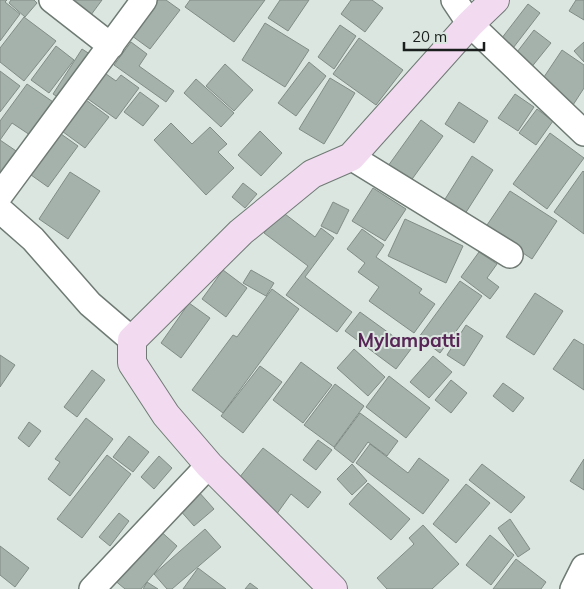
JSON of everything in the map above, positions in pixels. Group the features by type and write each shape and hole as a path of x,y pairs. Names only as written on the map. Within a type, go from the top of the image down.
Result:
{"street":[{"path":"52,0 111,46"},
{"path":"0,195 144,0"},
{"path":"454,0 470,24 584,133"},
{"path":"334,589 208,465 166,415 132,363 132,340 241,232 312,174 351,157 470,24 495,0"},
{"path":"351,157 510,255"},
{"path":"0,210 33,239 90,304 132,340"},
{"path":"92,589 208,465"},
{"path":"573,589 584,567"}],"building":[{"path":"0,0 7,0 5,2 20,14 0,41"},
{"path":"11,0 34,0 37,3 25,17 9,3"},
{"path":"62,0 102,0 88,19"},
{"path":"153,0 166,0 180,10 150,49 128,33"},
{"path":"190,0 265,0 234,42 185,7"},
{"path":"280,0 309,0 288,31 268,18"},
{"path":"351,0 372,0 383,8 365,32 341,14"},
{"path":"576,0 584,0 584,20 569,11"},
{"path":"528,4 540,13 510,52 498,43"},
{"path":"24,17 56,41 24,81 0,62 0,48"},
{"path":"265,23 309,50 285,87 242,60"},
{"path":"340,25 356,36 334,69 318,57"},
{"path":"534,30 551,43 530,69 514,56"},
{"path":"359,38 403,70 376,105 333,74"},
{"path":"131,42 147,54 139,66 174,91 166,102 114,65"},
{"path":"584,42 584,62 574,51"},
{"path":"56,46 74,60 49,93 31,80"},
{"path":"82,49 96,58 67,103 53,94"},
{"path":"562,50 584,65 584,88 573,105 540,83"},
{"path":"309,62 326,76 296,116 278,103"},
{"path":"225,64 253,90 234,111 206,86"},
{"path":"99,69 116,81 121,75 139,88 116,119 81,94"},
{"path":"0,71 20,86 0,112"},
{"path":"330,78 355,93 324,144 299,129"},
{"path":"196,79 234,113 221,127 184,93"},
{"path":"27,84 59,106 36,139 12,123 0,140 0,121"},
{"path":"140,92 159,106 143,126 124,112"},
{"path":"78,94 109,117 85,148 55,126"},
{"path":"515,94 534,107 518,131 498,118"},
{"path":"459,102 488,121 474,143 445,124"},
{"path":"537,109 553,121 536,145 519,133"},
{"path":"421,120 443,136 410,182 388,166"},
{"path":"171,123 192,144 210,127 227,144 218,152 234,168 206,195 154,140"},
{"path":"54,129 78,146 48,187 24,170"},
{"path":"260,131 282,153 261,176 238,155"},
{"path":"550,133 584,158 547,209 513,184"},
{"path":"0,140 25,157 0,186"},
{"path":"472,156 493,170 463,217 442,204"},
{"path":"70,172 100,191 68,239 39,219"},
{"path":"584,172 584,234 554,212"},
{"path":"243,183 257,194 245,208 232,197"},
{"path":"373,188 406,209 385,241 352,221"},
{"path":"510,191 557,221 532,259 485,228"},
{"path":"333,202 349,210 337,234 321,226"},
{"path":"281,211 315,237 321,228 334,238 305,277 352,312 337,332 286,295 308,266 264,233"},
{"path":"405,219 463,246 446,283 388,256"},
{"path":"362,229 384,245 376,257 422,289 419,293 435,304 414,333 369,301 379,287 358,272 365,263 347,249"},
{"path":"479,252 497,264 487,278 499,287 490,299 461,277"},
{"path":"223,270 247,288 226,317 202,299"},
{"path":"251,270 274,283 266,296 243,283"},
{"path":"460,281 482,296 440,353 419,337"},
{"path":"272,289 299,309 223,413 192,390 233,335 237,337"},
{"path":"535,293 563,311 534,355 506,337"},
{"path":"189,303 210,318 181,358 161,343"},
{"path":"360,312 411,349 396,369 345,331"},
{"path":"466,325 483,336 464,366 447,355"},
{"path":"574,339 584,345 584,390 553,369"},
{"path":"354,349 385,377 368,396 337,368"},
{"path":"0,355 15,365 0,387"},
{"path":"433,356 452,372 429,398 410,382"},
{"path":"301,362 332,385 303,423 273,400"},
{"path":"260,366 282,382 243,433 221,416"},
{"path":"92,370 105,380 77,417 64,407"},
{"path":"389,376 430,408 406,438 366,407"},
{"path":"451,380 467,393 451,413 435,400"},
{"path":"503,383 524,398 513,412 493,396"},
{"path":"335,384 364,406 334,447 304,425"},
{"path":"360,413 398,441 387,456 368,442 353,463 334,448"},
{"path":"86,418 113,439 70,496 48,479 60,462 55,459"},
{"path":"29,422 41,431 29,447 18,438"},
{"path":"129,436 149,452 133,472 113,457"},
{"path":"318,440 332,450 316,470 303,460"},
{"path":"370,444 408,473 419,458 449,480 423,514 356,463"},
{"path":"263,448 321,492 308,508 291,494 276,515 235,483"},
{"path":"107,455 131,474 82,538 57,519"},
{"path":"159,456 172,468 154,489 141,477"},
{"path":"584,459 584,490 570,481"},
{"path":"352,464 367,481 352,495 337,479"},
{"path":"482,464 525,497 511,513 469,480"},
{"path":"368,483 410,519 391,540 349,504"},
{"path":"466,484 490,503 456,543 433,524"},
{"path":"198,491 214,509 194,526 178,508"},
{"path":"119,513 129,521 110,546 99,537"},
{"path":"510,519 530,549 518,557 498,528"},
{"path":"423,525 459,564 432,589 387,589 377,578 414,544 409,538"},
{"path":"157,528 177,546 141,589 125,589 113,579"},
{"path":"205,529 221,547 172,589 167,589 154,574"},
{"path":"490,535 514,555 491,585 466,565"},
{"path":"0,546 29,568 15,587 0,575"},
{"path":"516,559 546,582 541,589 493,589"},
{"path":"198,568 226,589 183,589"},
{"path":"147,582 158,589 143,589"},
{"path":"250,583 258,589 245,589"}],"district":[{"name":"Mylampatti","path":"409,340"}]}
